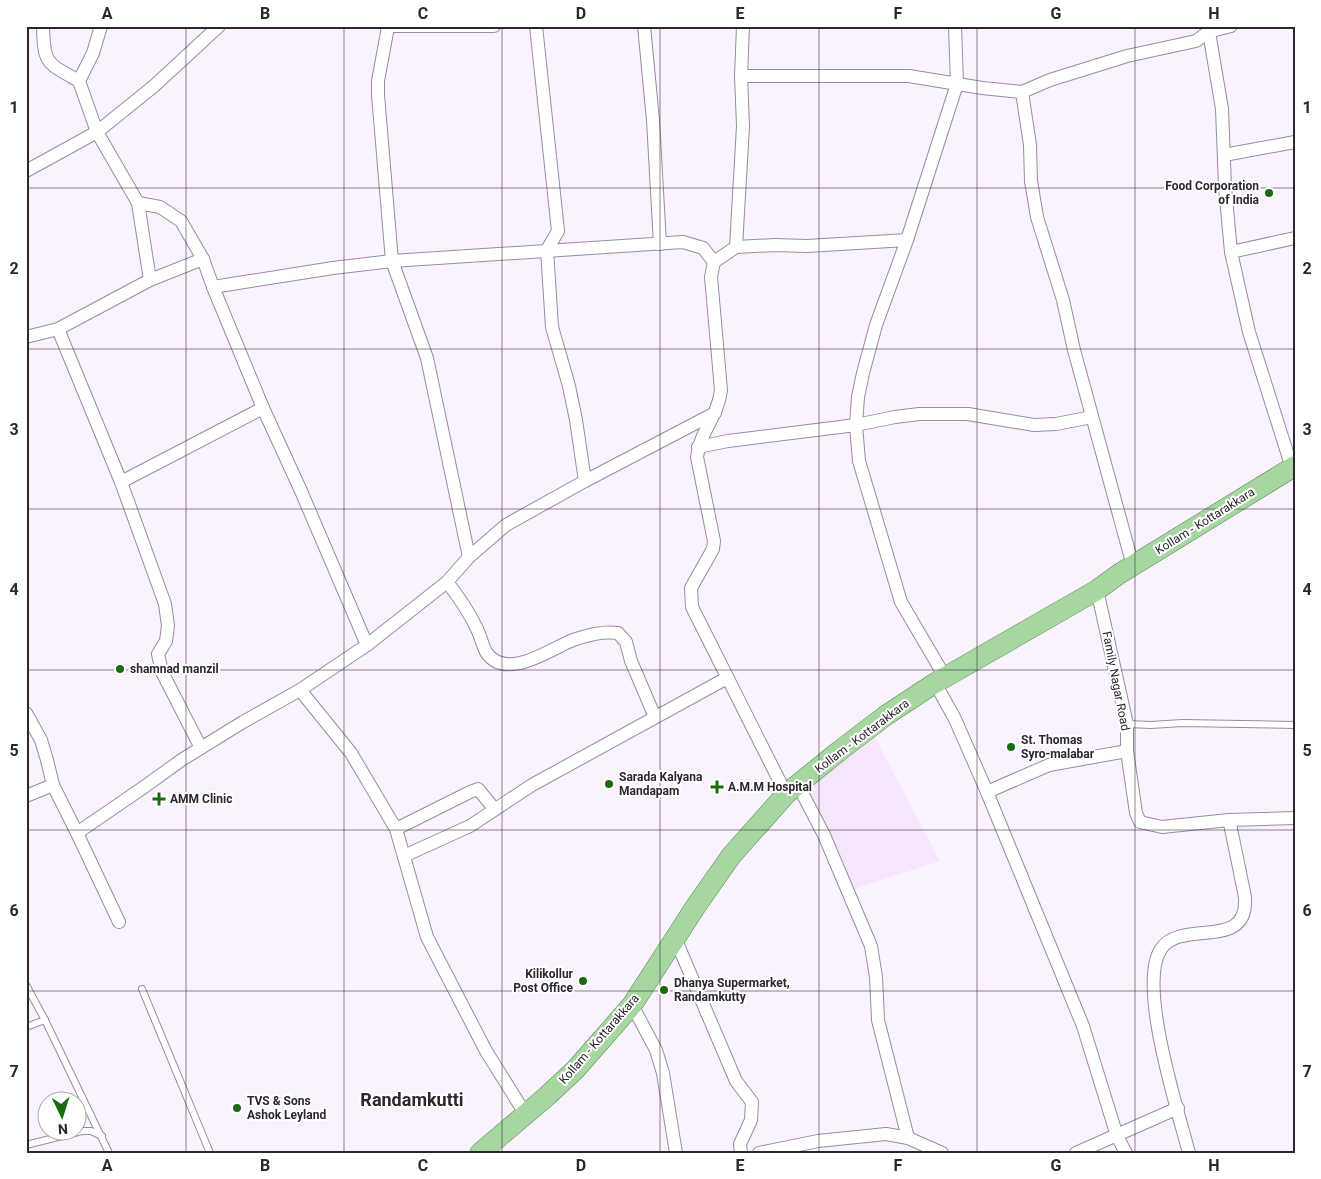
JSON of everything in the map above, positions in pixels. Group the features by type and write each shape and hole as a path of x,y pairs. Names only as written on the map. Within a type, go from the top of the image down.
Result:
{"main road":[{"name":"Kollam - Kottarakkara","path":"480,1153 526,1115 575,1070 632,1005 731,856 792,790 885,716 940,680 1097,590 1293,467"}],"street":[{"path":"43,26 45,56 50,64 78,81 97,132 138,203 150,280"},
{"path":"78,81 94,53 101,26"},
{"path":"26,171 97,132 154,86 207,32 219,26"},
{"path":"469,557 427,358 392,261 378,81 388,27 494,26"},
{"path":"536,26 558,230 547,250 552,327 574,412 585,481"},
{"path":"644,26 653,120 660,244"},
{"path":"736,247 743,126 741,76 743,26"},
{"path":"955,26 957,84 907,240 874,334 863,373 858,398 856,424 859,461 901,602 940,680 1083,1026 1117,1136 1126,1153"},
{"path":"741,76 909,76 982,88 1022,92 1050,80 1127,56 1196,42 1208,29 1231,26"},
{"path":"1208,29 1222,109 1231,252 1249,332 1293,467"},
{"path":"1022,92 1030,145 1031,181 1037,217 1063,300 1092,417 1133,566"},
{"path":"1224,155 1295,142"},
{"path":"138,203 160,207 181,221 203,259 263,408 367,645"},
{"path":"1231,252 1295,238"},
{"path":"907,240 808,246 736,247 714,262 711,277 721,390 719,403 698,447 697,456 714,541 713,549 691,588 691,597 692,607 727,678 792,790 824,834 871,946 876,978 878,1020 908,1138"},
{"path":"213,287 333,268 392,261 683,242 703,248 714,262"},
{"path":"26,337 58,329 150,280 203,259"},
{"path":"58,329 121,482 165,604 168,626 166,641 158,654 162,672 201,748"},
{"path":"121,482 263,408"},
{"path":"698,447 728,441 856,424 895,416 942,413 986,416 1034,425 1056,424 1092,417"},
{"path":"77,832 183,759 300,690 367,645 447,582 469,557 506,525 585,481 715,414"},
{"path":"447,582 463,602 486,652 505,665 522,663 572,640 607,632 618,634 626,642 631,661 655,717"},
{"name":"Family Nagar Road","path":"1097,590 1127,724 1127,751 1136,813 1140,822 1162,827 1229,820"},
{"path":"404,856 470,826 532,785 727,678"},
{"path":"300,690 351,753 396,829 427,937 486,1051 526,1115"},
{"path":"26,713 41,740 48,760 53,785 119,922"},
{"path":"987,792 1049,765 1127,751"},
{"path":"26,796 53,785"},
{"path":"396,829 478,789 492,806"},
{"path":"1189,1153 1162,1046 1155,999 1154,972 1160,949 1167,942 1189,934 1225,930 1239,922 1243,914 1245,898 1229,820 1295,818"},
{"path":"675,938 736,1080 752,1102 751,1120 740,1144 741,1153"},
{"path":"632,1005 656,1050 663,1074 676,1153"},
{"path":"1076,1153 1178,1108"},
{"path":"758,1153 818,1141 886,1134 908,1138 942,1153"}],"lane":[{"path":"1127,724 1295,725"},
{"path":"26,985 45,1020 109,1153"},
{"path":"142,989 210,1153"},
{"path":"26,1027 45,1020"},
{"path":"26,1146 82,1131 91,1131 102,1136"}],"shaded area":[{"path":"874,736 940,861 851,890 804,787"}],"place":[{"name":"Food Corporation of India","path":"1269,193"},
{"name":"shamnad manzil","path":"120,669"},
{"name":"St. Thomas Syro-malabar","path":"1011,747"},
{"name":"Sarada Kalyana Mandapam","path":"609,784"},
{"name":"A.M.M Hospital","path":"717,787"},
{"name":"AMM Clinic","path":"159,799"},
{"name":"Kilikollur Post Office","path":"583,981"},
{"name":"Dhanya Supermarket, Randamkutty","path":"664,990"},
{"name":"TVS & Sons Ashok Leyland","path":"237,1108"}],"district":[{"name":"Randamkutti","path":"412,1099"}]}
